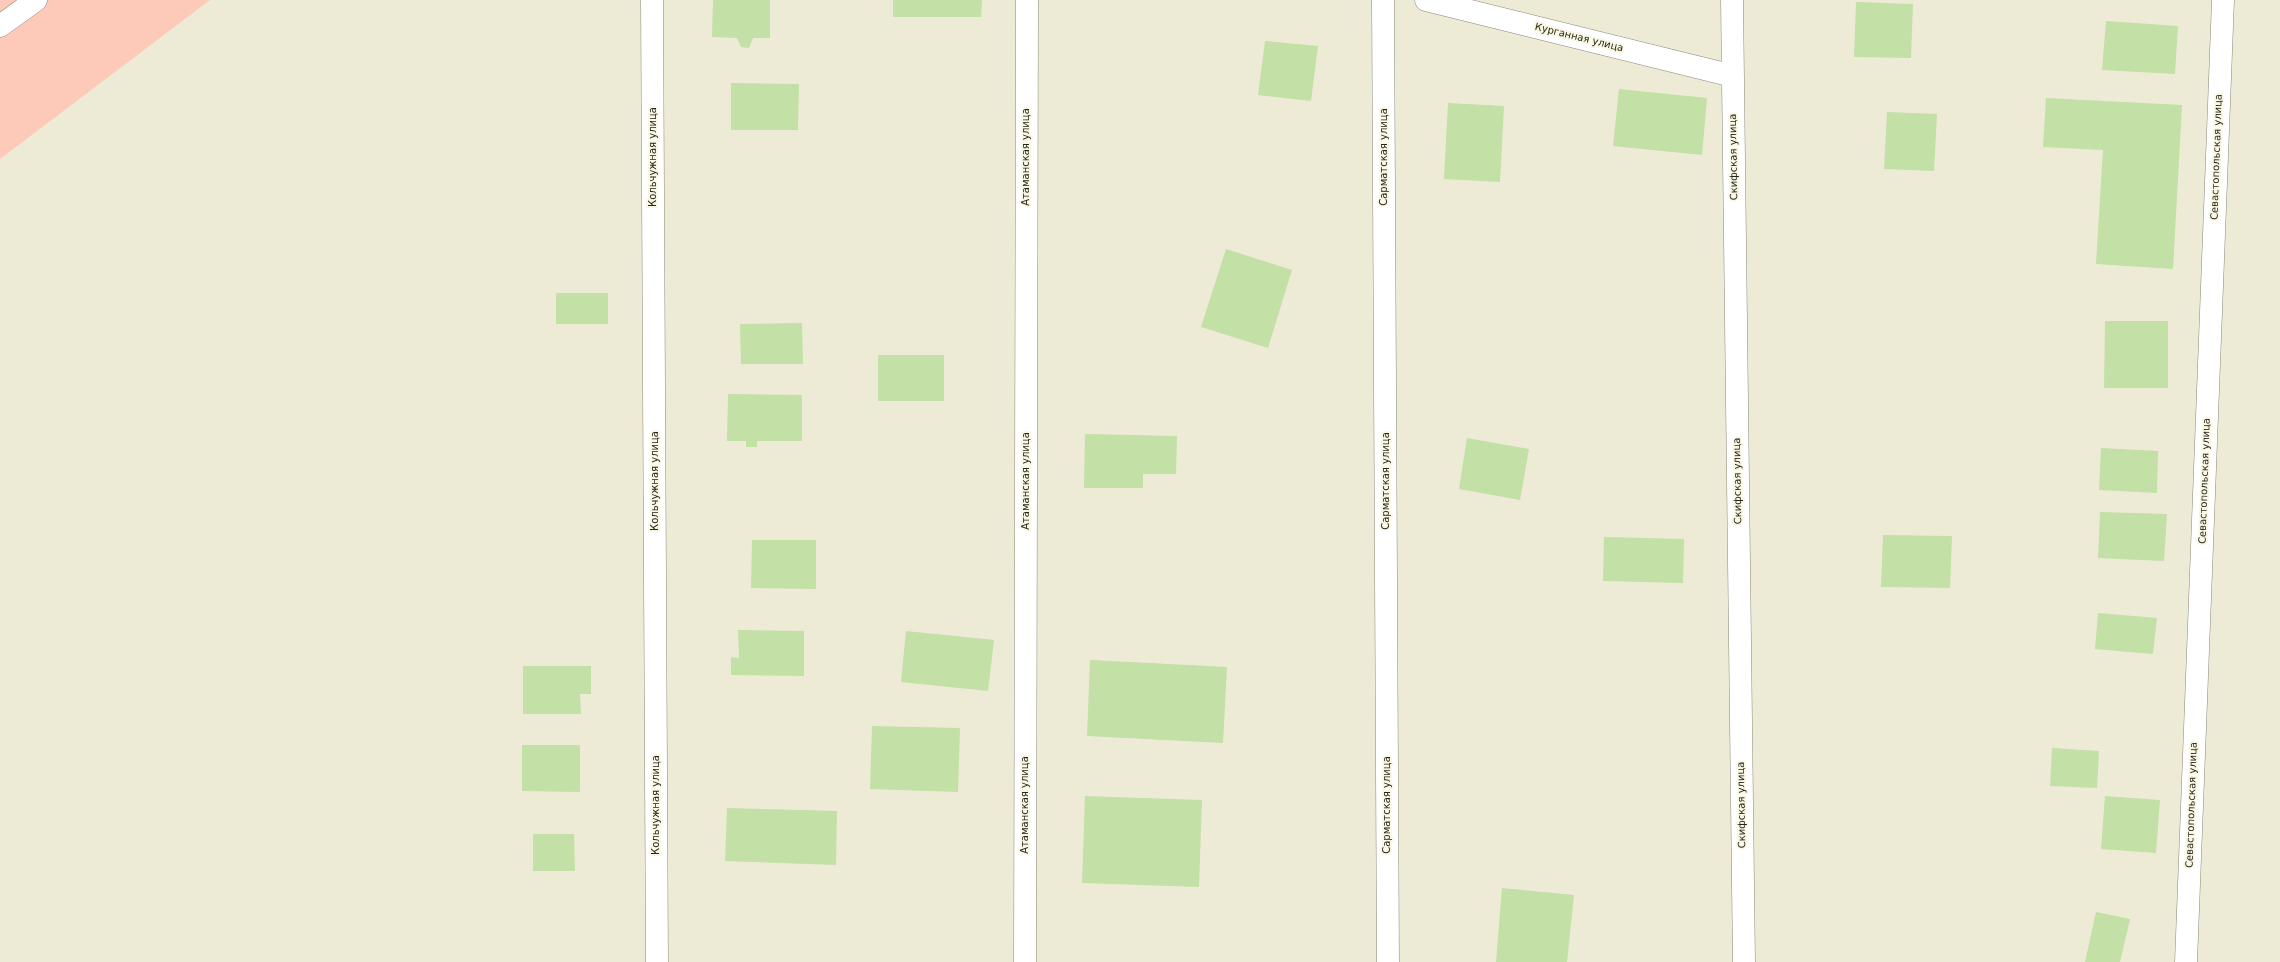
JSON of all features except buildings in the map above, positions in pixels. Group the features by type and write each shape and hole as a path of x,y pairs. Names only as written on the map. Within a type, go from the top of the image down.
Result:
{"street":[{"path":"0,26 36,0"},
{"name":"Кольчужная улица","path":"652,0 657,962"},
{"name":"Атаманская улица","path":"1025,962 1027,0"},
{"name":"Сарматская улица","path":"1383,0 1388,962"},
{"name":"Курганная улица","path":"1426,0 1733,76"},
{"name":"Скифская улица","path":"1732,0 1744,962"},
{"name":"Севастопольская улица","path":"2186,962 2223,0"}],"shaded area":[{"path":"0,0 210,0 0,159"}]}
